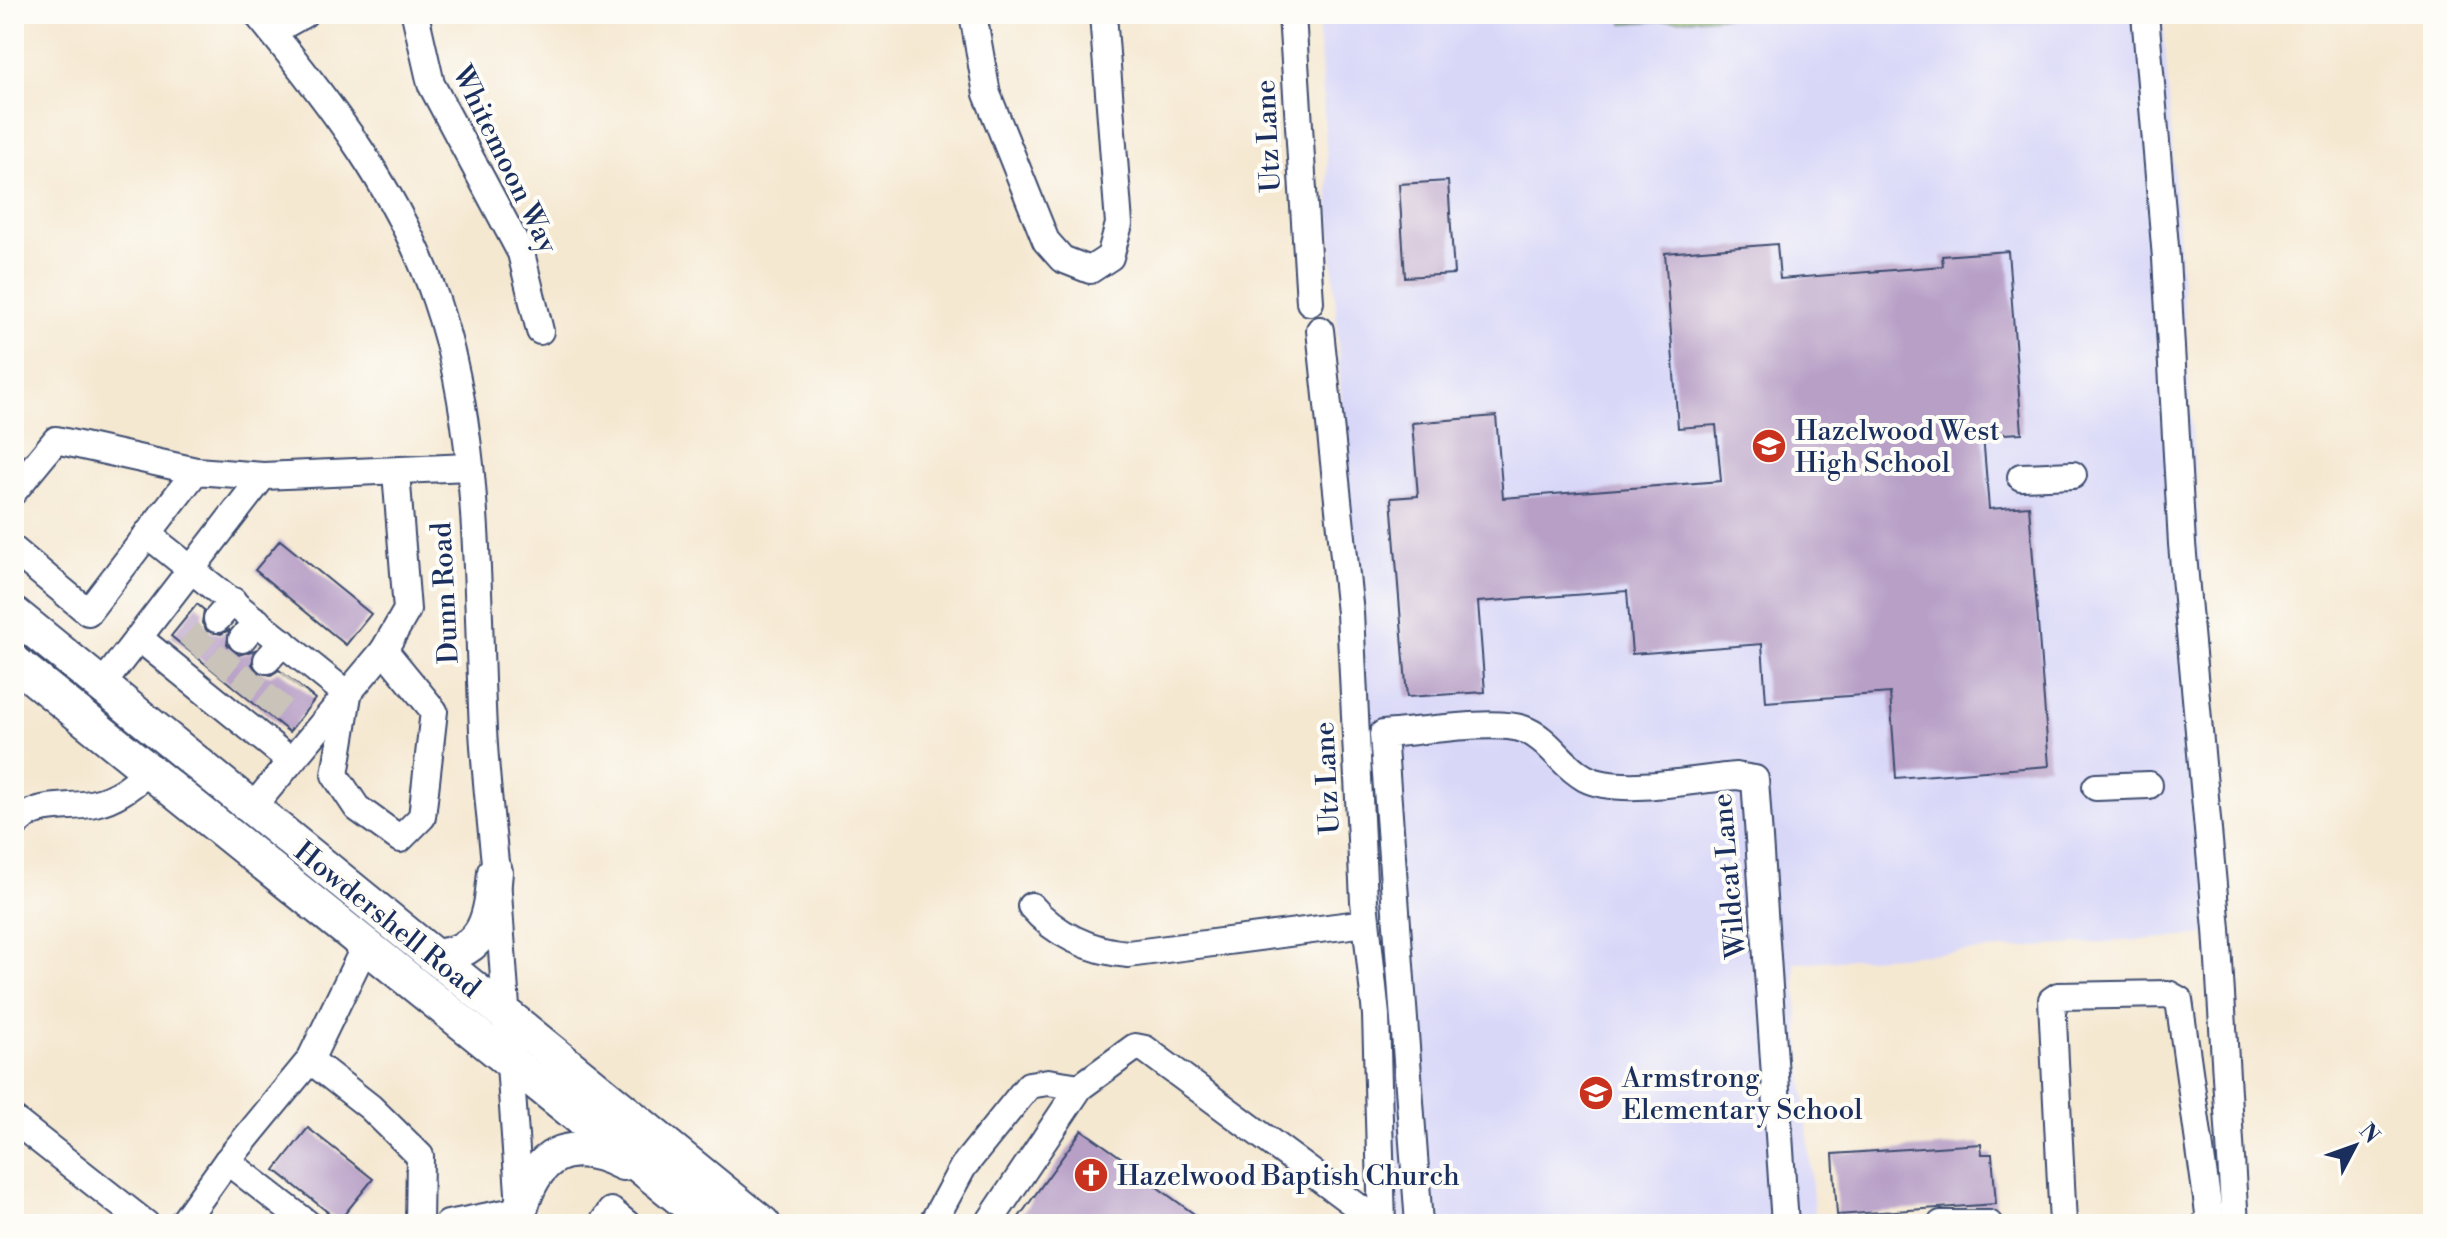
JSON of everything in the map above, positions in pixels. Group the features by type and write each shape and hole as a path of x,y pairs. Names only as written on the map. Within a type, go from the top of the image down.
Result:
{"main road":[{"name":"Howdershell Road","path":"14,614 763,1224"},
{"name":"Howdershell Road","path":"14,662 712,1224"},
{"path":"435,957 450,955 468,947 485,928 491,910 495,872"},
{"path":"520,1217 528,1182 554,1155 567,1151 589,1150 652,1178"}],"street":[{"path":"264,23 304,14"},
{"name":"Whitemoon Way","path":"415,14 431,84 521,253 540,331"},
{"path":"973,14 987,94 1046,241 1062,259 1090,270 1110,257 1119,224 1103,14"},
{"name":"Utz Lane","path":"1292,14 1310,302"},
{"path":"2145,14 2166,258 2182,544 2216,915 2235,1224"},
{"name":"Dunn Road","path":"264,23 356,145 390,196 415,246 437,302 454,367 469,467 486,782 520,1217"},
{"name":"Utz Lane","path":"1320,330 1350,613 1366,923 1376,1015 1382,1224"},
{"path":"14,491 56,440 196,471 263,476 469,467"},
{"path":"14,550 88,612 196,471"},
{"path":"252,808 384,650 407,610 396,472"},
{"path":"2021,477 2073,475"},
{"path":"102,685 263,476"},
{"path":"147,534 193,568 225,610 275,651 300,671 348,695"},
{"path":"139,638 183,660 258,720 291,761"},
{"path":"348,695 335,775 357,808 400,839 422,817 434,711 384,650"},
{"name":"Wildcat Lane","path":"1419,1224 1383,734 1496,727 1521,728 1542,738 1585,778 1615,786 1736,776 1755,779 1785,1224"},
{"path":"14,826 23,815 40,807 95,803 121,794 149,771"},
{"path":"2096,787 2149,785"},
{"path":"1031,906 1049,926 1105,952 1128,954 1366,923"},
{"path":"182,1224 227,1161 310,1060 365,946"},
{"path":"2063,1224 2052,1000 2058,996 2175,995 2209,1213 2207,1224"},
{"path":"988,1224 1080,1087 1135,1047 1145,1049 1382,1224"},
{"path":"310,1060 370,1107 420,1156 419,1224"},
{"path":"932,1224 963,1167 1029,1085 1048,1082 1080,1087"},
{"path":"14,1120 146,1224"},
{"path":"227,1161 308,1224"},
{"path":"448,1224 520,1217"},
{"path":"1941,1224 1989,1224"}],"shaded area":[{"name":"Hazelwood West High School","path":"1318,14 2163,14 2227,934 1794,963 1815,1224 1397,1224 1372,908"}],"green space":[{"path":"1623,14 1765,14 1623,23"}],"building":[{"path":"1448,181 1454,274 1405,277 1399,184"},
{"path":"1777,244 1780,279 1943,266 1942,256 2008,251 2022,433 1983,435 1989,509 2029,506 2049,766 1896,778 1890,693 1766,702 1762,644 1632,654 1627,591 1478,602 1485,692 1407,697 1391,498 1418,496 1412,423 1496,416 1503,498 1721,481 1716,425 1678,428 1665,253"},
{"path":"280,540 371,614 346,645 255,570"},
{"path":"197,604 204,610 202,623 207,631 221,634 229,630 227,645 239,655 255,650 252,664 257,672 271,675 279,670 315,699 289,732 171,636"},
{"path":"308,1128 373,1179 339,1221 275,1170"},
{"name":"Hazelwood Baptish Church","path":"1082,1130 1136,1168 1135,1171 1208,1224 1014,1224"},
{"path":"1981,1144 1982,1154 1992,1154 1996,1204 1837,1215 1833,1154"}],"tunnel":[{"path":"189,651 217,619"},
{"path":"215,672 242,639"},
{"path":"241,692 267,660"},
{"path":"265,712 292,680"}],"place":[{"name":"Hazelwood West High School","path":"1769,446"},
{"name":"Armstrong Elementary School","path":"1596,1093"},
{"name":"Hazelwood Baptish Church","path":"1091,1175"}]}
